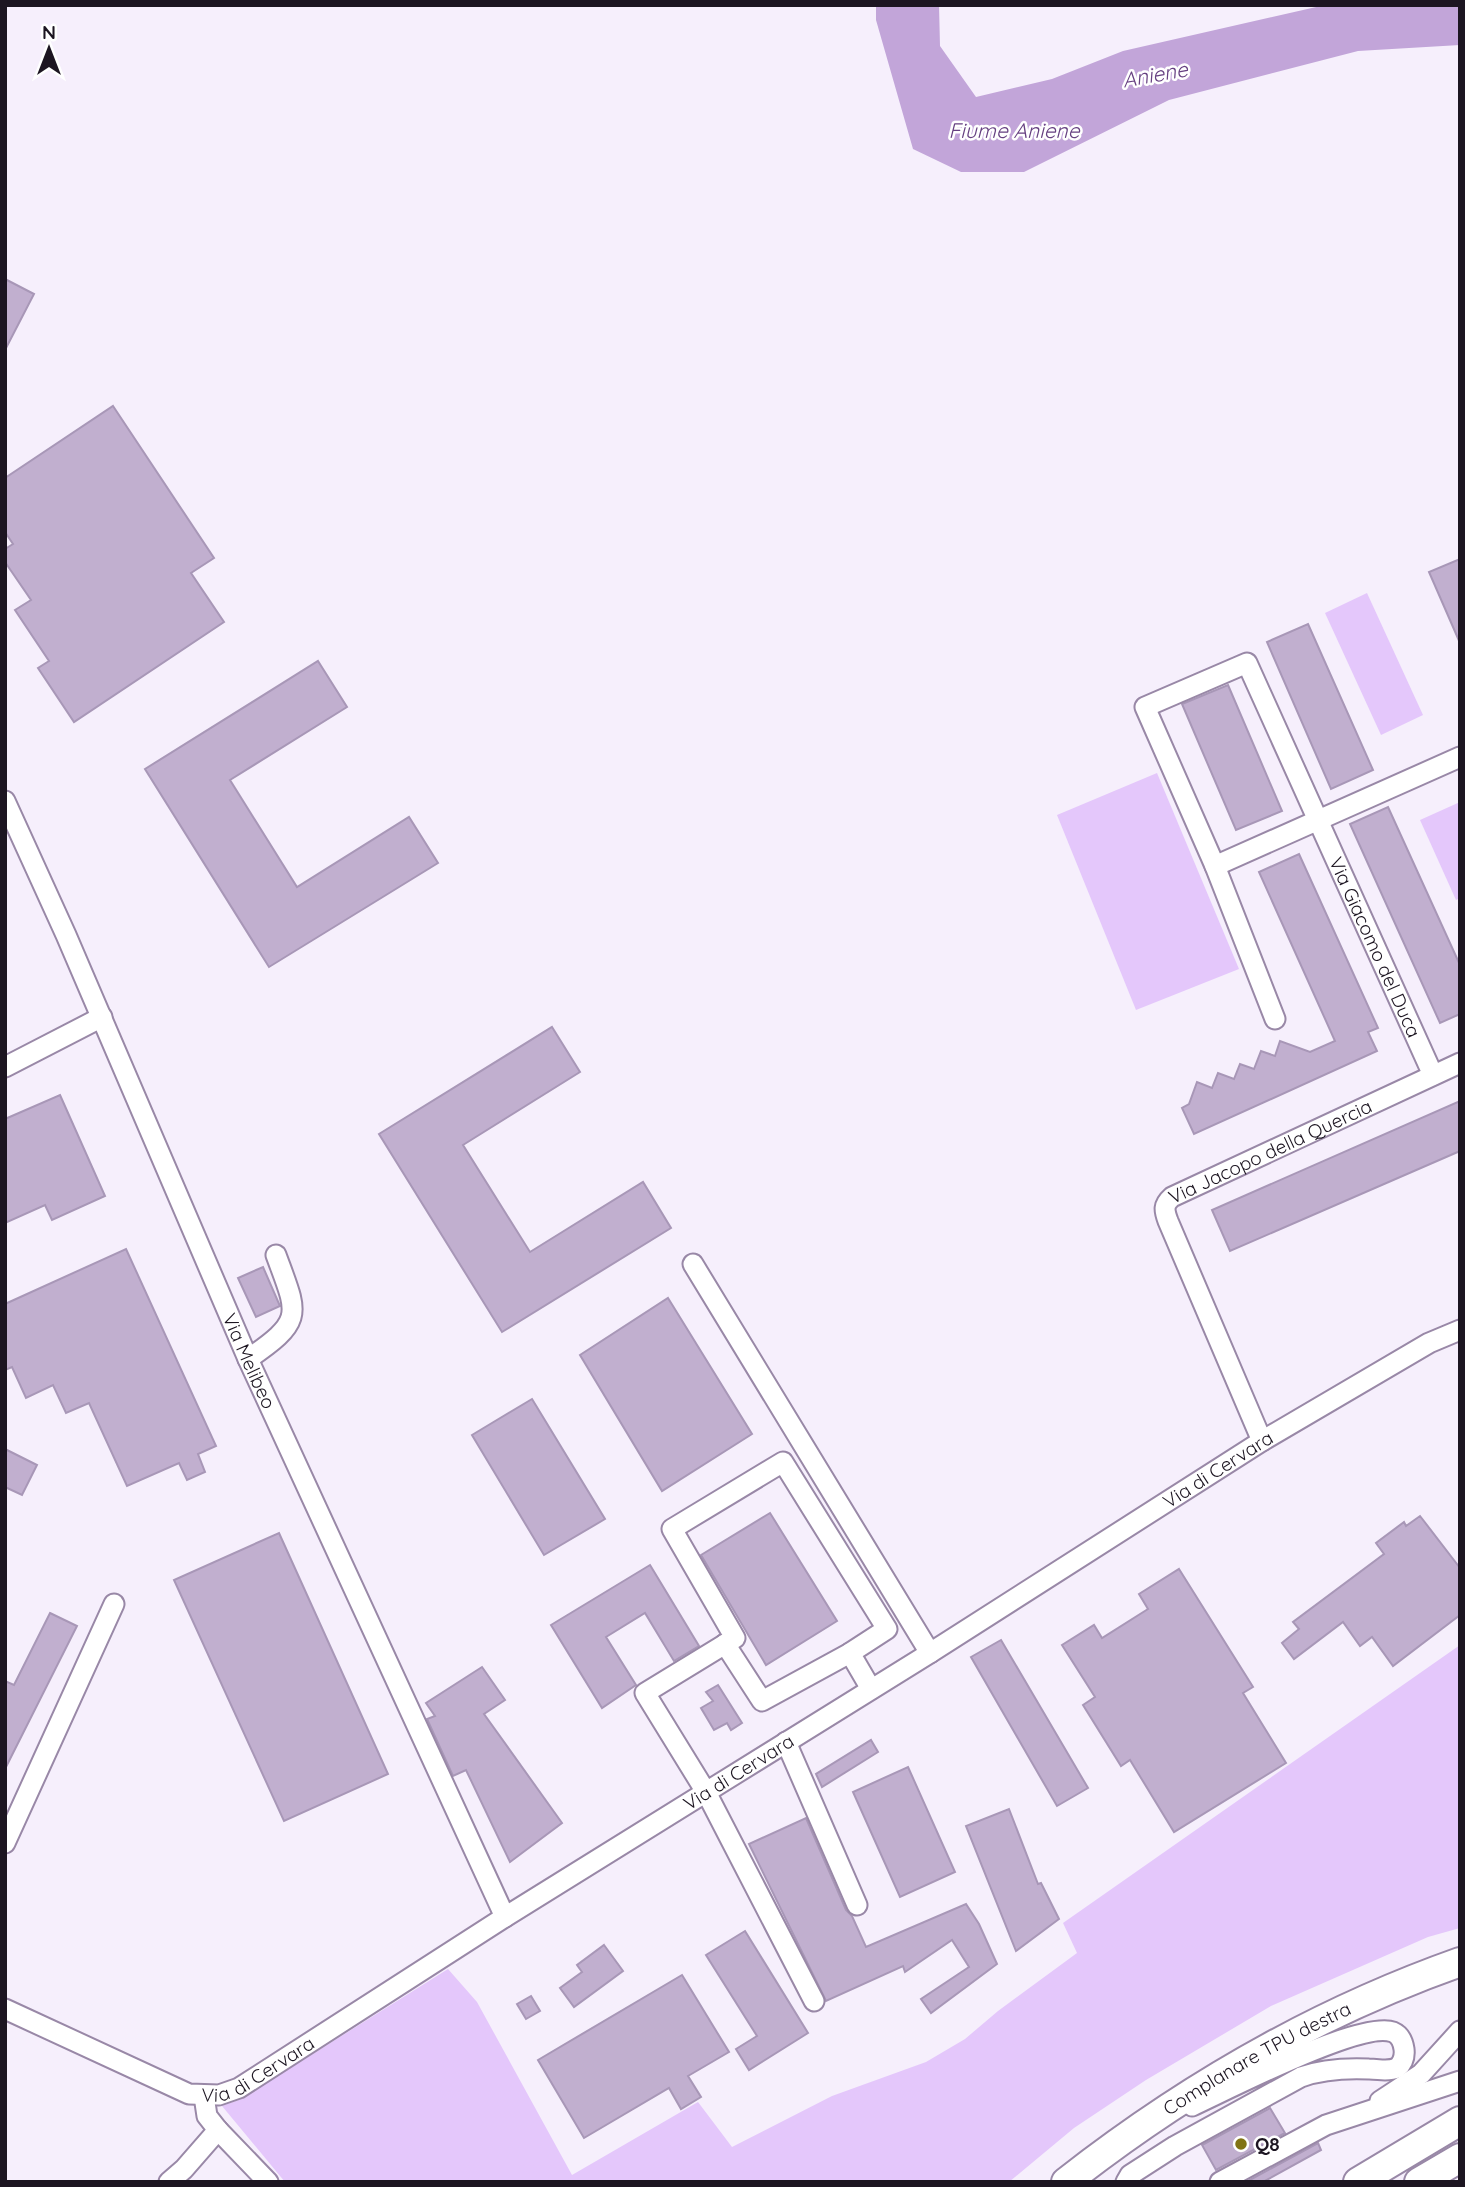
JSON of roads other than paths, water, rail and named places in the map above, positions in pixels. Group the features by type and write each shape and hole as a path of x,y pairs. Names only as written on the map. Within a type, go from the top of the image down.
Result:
{"highway":[{"name":"Complanare TPU destra","path":"1066,2182 1200,2086 1271,2046 1392,1988 1460,1962"},
{"path":"1358,2182 1460,2122"},
{"path":"1419,2182 1460,2158"}],"street":[{"name":"Via Giacomo del Duca","path":"1275,1019 1215,866 1145,707 1247,663 1433,1075"},
{"path":"1215,866 1460,757"},
{"name":"Via Melibeo","path":"5,801 102,1017 248,1359 505,1917"},
{"path":"5,1067 102,1017"},
{"name":"Via Jacopo della Quercia","path":"1262,1441 1168,1221 1164,1207 1166,1202 1460,1063"},
{"path":"248,1359 274,1342 290,1323 295,1305 276,1255"},
{"path":"693,1264 930,1653"},
{"name":"Via di Cervara","path":"5,2009 189,2094 219,2095 239,2088 505,1917 930,1653 1262,1441 1429,1343 1460,1330"},
{"path":"725,1644 761,1701 850,1653 887,1629 783,1462 672,1529 735,1638 725,1644 645,1693 705,1792 814,2001"},
{"path":"5,1843 114,1604"},
{"path":"850,1653 872,1689"},
{"path":"786,1742 857,1905"},
{"path":"1126,2182 1130,2175 1175,2146 1301,2077 1314,2072 1346,2069 1387,2071 1397,2068 1404,2057 1403,2044 1397,2035 1390,2031 1331,2043 1133,2132"},
{"path":"1362,2113 1420,2074 1460,2031"},
{"path":"1220,2182 1313,2131 1460,2081"},
{"path":"204,2096 207,2116 268,2182"},
{"path":"169,2182 218,2130"}],"water":[{"name":"Fiume Aniene","path":"876,5 939,5 940,46 976,97 1052,79 1123,51 1325,5 1460,5 1460,45 1358,51 1169,100 1024,172 961,172 913,149 876,20"}],"place":[{"name":"Q8","path":"1241,2144"}],"water label":[{"name":"Aniene","path":"1155,75"}]}
